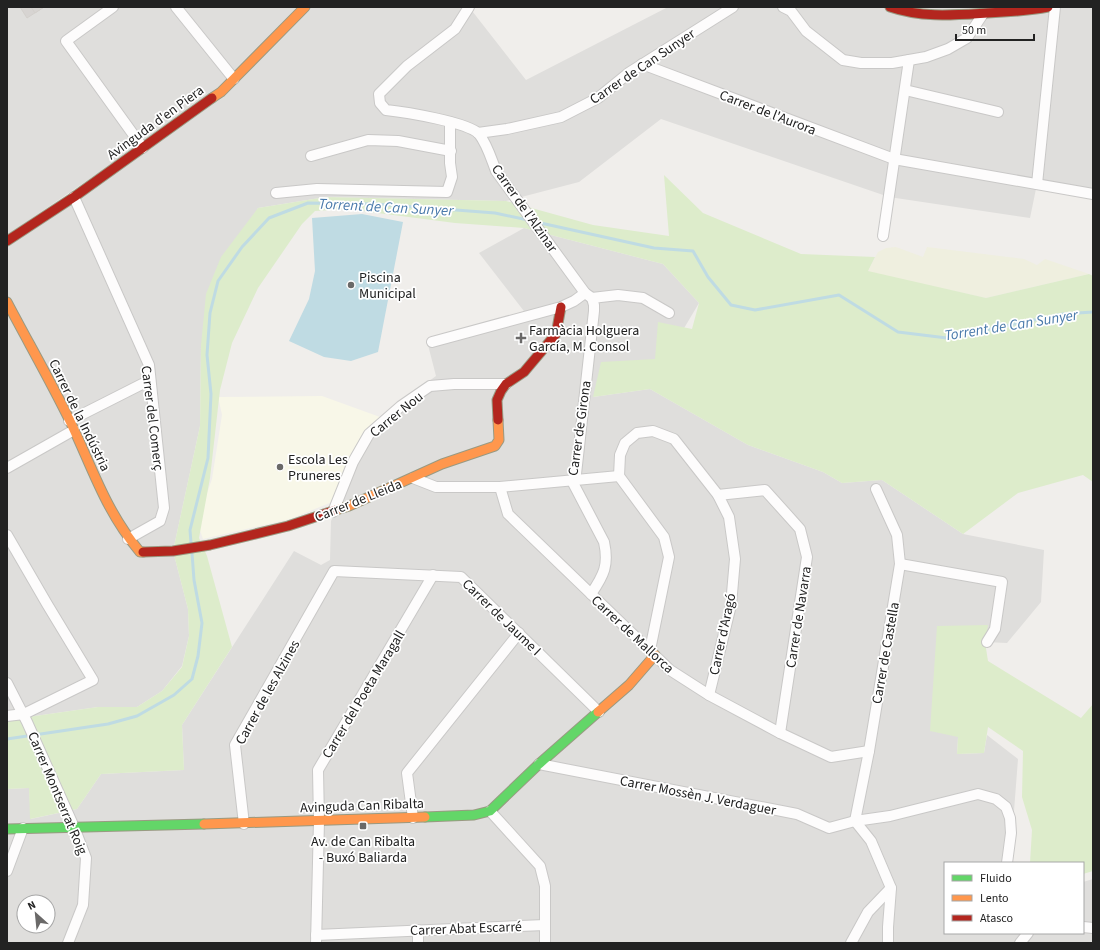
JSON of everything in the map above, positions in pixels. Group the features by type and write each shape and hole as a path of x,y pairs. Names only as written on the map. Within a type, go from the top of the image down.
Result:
{"street":[{"path":"113,7 66,41 143,148"},
{"path":"176,7 234,79"},
{"name":"Avinguda d'en Piera","path":"7,242 74,197 221,92 305,7"},
{"path":"468,7 455,29 407,66 379,94 380,103 386,110 409,112 450,122 478,133"},
{"name":"Carrer de Can Sunyer","path":"478,133 507,129 561,117 598,98 630,72 733,7"},
{"path":"783,7 791,11 806,31 844,60 869,63 892,63 909,60 948,49 966,38 983,14"},
{"path":"890,7 898,10 933,16 983,14 1048,7"},
{"path":"1037,184 1055,7"},
{"path":"883,236 909,60"},
{"name":"Carrer de l'Aurora","path":"642,64 894,159 1093,194"},
{"path":"905,90 998,112"},
{"path":"276,193 317,189 447,192 452,177 450,163 450,122"},
{"name":"Carrer de l'Alzinar","path":"478,133 487,148 496,171 589,296"},
{"path":"311,156 368,140 398,141 451,151"},
{"name":"Carrer del Comerç","path":"74,197 149,365 164,508 160,521 128,539"},
{"path":"432,342 561,307 589,296 618,295 643,298 669,314"},
{"name":"Carrer de Girona","path":"589,296 594,305 594,311 576,474 572,481 604,542 606,553 607,564 601,581 591,594"},
{"name":"Carrer de la Indústria","path":"7,302 72,425 109,510 128,539"},
{"path":"413,478 442,464 495,446 499,440 497,400 500,391 506,384 524,372 556,334 561,307"},
{"path":"7,468 72,425 150,380"},
{"name":"Carrer Nou","path":"333,512 353,462 369,434 401,406 430,386 454,384 506,384"},
{"name":"Carrer d'Aragó","path":"619,476 620,455 625,443 637,433 653,431 674,439 718,495 729,517 735,559 731,605 709,695"},
{"path":"544,943 545,886 540,866 490,811 539,764 629,684 652,653 669,556 664,537 619,476"},
{"name":"Carrer de Lleida","path":"128,539 140,552 173,551 210,545 288,526 333,512 413,478 436,486 500,487 619,476"},
{"name":"Carrer de Mallorca","path":"500,487 508,514 670,670 709,695 780,733 831,757 869,751"},
{"name":"Carrer de Castella","path":"855,821 869,751 900,564 896,535 876,489"},
{"name":"Carrer de Navarra","path":"718,495 765,490 800,530 808,557 780,733"},
{"path":"7,535 93,680 24,714 7,716"},
{"path":"900,564 1002,582 995,629 987,642"},
{"name":"Carrer de Jaume I","path":"334,570 462,577 599,712"},
{"name":"Carrer de les Alzines","path":"244,824 235,745 334,570"},
{"name":"Carrer del Poeta Maragall","path":"316,939 319,821 318,770 433,575"},
{"path":"413,818 407,773 519,633"},
{"name":"Carrer Montserrat Roig","path":"7,683 24,714 74,827 86,858 83,905 68,943"},
{"name":"Carrer Mossèn J. Verdaguer","path":"539,764 797,814 829,828 855,821 890,816 978,794 996,798 1006,807 1010,818 1011,834 1007,862"},
{"name":"Avinguda Can Ribalta","path":"7,830 23,828 244,824 413,818 474,815 490,811"},
{"path":"855,821 870,841 891,888 888,943"},
{"path":"7,871 23,828"},
{"path":"851,943 868,912 891,888"},
{"name":"Carrer Abat Escarré","path":"316,939 418,930 545,925"},
{"path":"418,930 418,943"},
{"path":"1020,943 1027,934"}],"shaded area":[{"path":"7,7 469,7 526,80 668,7 1093,7 1093,194 1037,184 1030,218 889,197 661,119 579,182 506,201 326,197 258,208 201,345 200,426 173,551 188,609 189,636 182,666 162,691 137,707 98,707 7,720 7,241 143,148 73,52 135,148 7,235"},
{"path":"524,228 663,264 699,303 680,335 655,359 593,397 650,389 748,445 823,472 842,483 882,480 963,534 1044,550 1041,602 1007,643 985,642 987,625 958,737 957,754 984,753 987,735 1018,759 1010,862 944,862 944,934 1084,934 1084,882 1093,879 1093,943 7,943 7,789 29,788 31,819 77,809 101,774 184,770 182,725 294,551 321,565 330,560 331,521 380,417 436,376 428,345 527,315 479,253"},
{"name":"Escola Les Pruneres","path":"322,396 380,417 363,432 351,455 332,502 290,519 203,539 197,522 212,479 222,415 218,397"}],"green space":[{"path":"664,175 703,213 801,254 875,257 868,271 986,298 1089,274 1093,276 1093,482 1083,475 1018,493 963,534 882,480 842,483 823,472 748,445 650,389 593,397 601,362 655,359 658,322 692,329 699,303 663,264 524,228 455,223 347,209 315,211 302,224 258,288 232,343 220,390 210,478 199,538 207,556 232,647 182,725 184,770 101,774 77,809 30,819 29,788 7,789 7,720 98,707 137,707 162,691 182,667 189,636 188,609 173,551 200,426 201,345 206,294 221,257 258,208 326,197 506,201 593,225 669,236"},
{"path":"896,247 923,257 927,247 1024,259 1037,265 1045,259 1089,274 986,298 871,273 868,271 878,252 886,248"},
{"path":"988,625 985,642 988,661 1081,718 1093,704 1093,871 1084,874 1084,862 1030,862 1032,830 1022,797 1023,751 988,727 984,753 957,754 958,737 930,731 937,626"}],"water":[{"name":"Piscina Municipal","path":"362,214 403,222 378,352 351,361 324,357 289,341 309,299 315,271 312,218"}],"building":[{"path":"20,7 44,7 27,18"},
{"path":"31,7 44,7 35,13"}],"waterway":[{"name":"Torrent de Can Sunyer","path":"191,543 190,530 208,458 211,394 207,355 210,313 218,281 242,247 269,218 308,203 376,204 495,213 528,220"},
{"name":"Torrent de Can Sunyer","path":"536,222 654,248 693,251 708,277 731,305 755,310 839,295 898,332 947,338 1063,314 1093,312"},
{"name":"Torrent de Can Sunyer","path":"7,739 108,724 137,716 174,695 192,679 198,656 202,623 194,580 192,553"}],"traffic: fast":[{"path":"425,817 474,815 490,811 539,764 598,712"},
{"path":"7,829 204,824"}],"traffic: slow":[{"path":"212,98 221,92 305,7"},
{"path":"7,302 62,406 100,489 128,536 140,552 143,552"},
{"path":"336,510 349,506 442,464 495,446 499,440 498,420"},
{"path":"598,712 629,685 655,655"},
{"path":"204,824 425,817"}],"traffic: jam":[{"path":"890,7 914,13 938,15 1018,11 1048,7"},
{"path":"7,241 74,197 212,98"},
{"path":"498,420 497,400 501,391 506,384 524,372 556,334 561,307"},
{"path":"143,552 173,551 210,545 288,526 336,510"}],"place":[{"name":"Piscina Municipal","path":"351,285"},
{"name":"Farmàcia Holguera García, M. Consol","path":"521,338"},
{"name":"Escola Les Pruneres","path":"280,467"},
{"name":"Av. de Can Ribalta - Buxó Baliarda","path":"363,826"}]}
